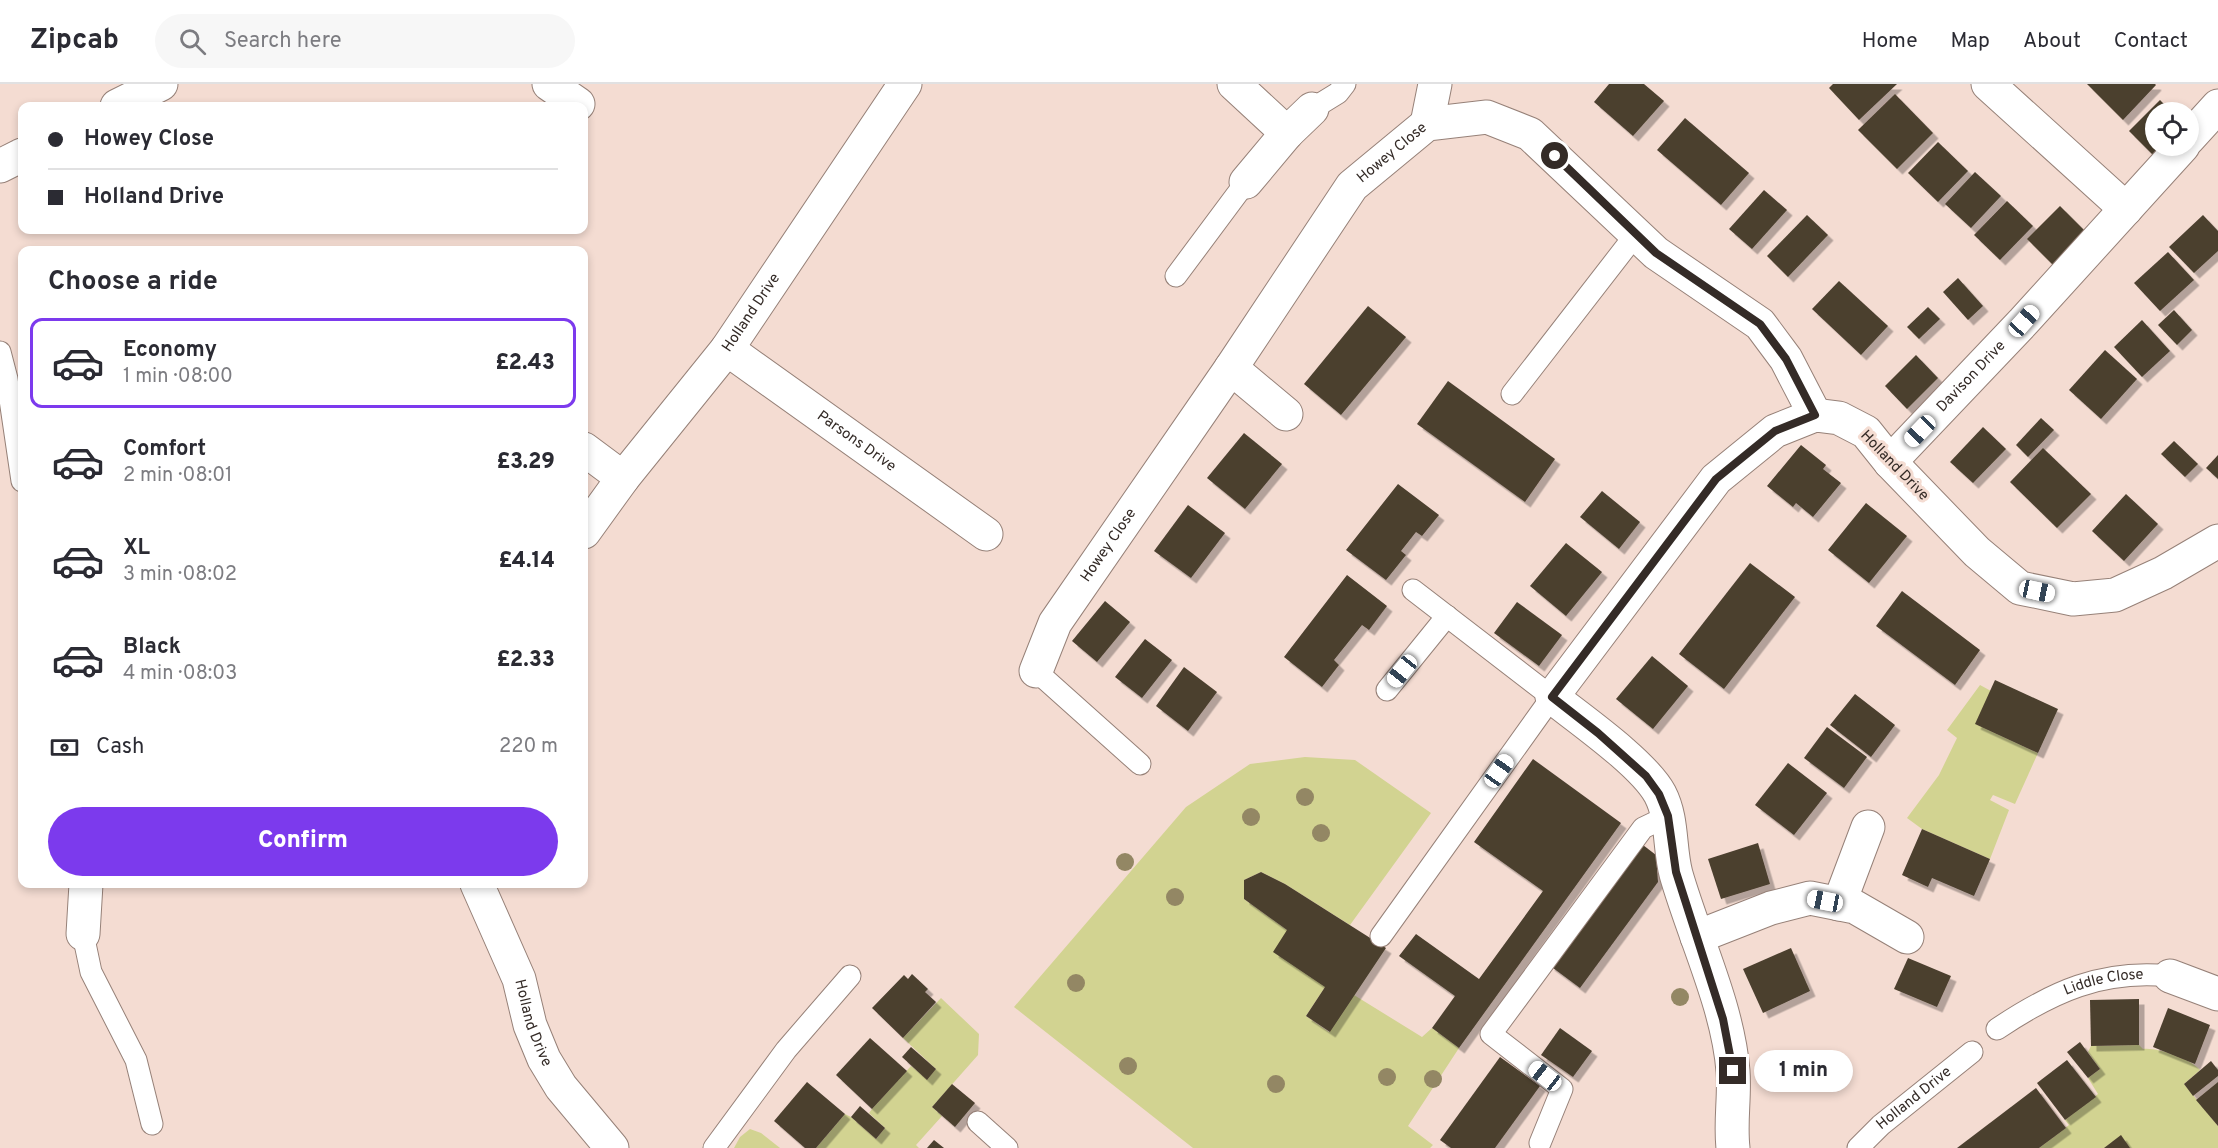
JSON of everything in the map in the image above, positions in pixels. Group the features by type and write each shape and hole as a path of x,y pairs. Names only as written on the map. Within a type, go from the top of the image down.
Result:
{"street":[{"path":"125,102 162,84"},
{"path":"549,84 575,102"},
{"name":"Holland Drive","path":"588,526 623,478 727,348 905,84"},
{"path":"1234,84 1287,133"},
{"path":"1427,124 1436,84"},
{"path":"1988,84 2126,209"},
{"path":"2199,127 2218,106"},
{"path":"1246,182 1287,133 1312,110"},
{"name":"Howey Close","path":"1036,671 1055,624 1231,368 1352,186 1427,124 1487,117 1530,134 1656,253 1760,324 1786,359 1815,415"},
{"path":"0,166 18,156"},
{"name":"Davison Drive","path":"1890,462 2024,321 2174,156"},
{"name":"Parsons Drive","path":"727,348 986,534"},
{"path":"1231,368 1286,414"},
{"path":"1733,1148 1731,1128 1733,1071 1723,1019 1676,872 1668,816 1659,794 1646,776 1598,733 1552,697 1716,479 1775,431 1815,415"},
{"name":"Holland Drive","path":"1815,415 1839,418 1866,432 1890,462 1977,552 2020,588 2073,599 2115,595 2163,573 2218,541"},
{"path":"588,452 623,478"},
{"path":"1839,904 1868,827"},
{"path":"83,934 86,888"},
{"name":"Holland Drive","path":"479,888 519,979 530,1025 544,1059 561,1087 612,1148"},
{"path":"1697,936 1771,908 1810,898 1855,907 1907,937"},
{"name":"Liddle Close","path":"2170,976 2218,994"}],"lane":[{"path":"1312,110 1338,93 1345,84"},
{"path":"1176,276 1246,182"},
{"path":"1512,394 1636,234"},
{"path":"0,352 7,379 18,454"},
{"path":"1381,936 1552,697 1413,590"},
{"path":"1387,690 1447,616"},
{"path":"1036,671 1140,764"},
{"path":"1540,1143 1562,1089 1491,1034 1643,828 1668,816"},
{"path":"83,934 91,972 136,1060 152,1124"},
{"name":"Liddle Close","path":"1997,1029 2031,1006 2080,985 2122,975 2170,976"},
{"path":"714,1148 786,1050 850,976"},
{"name":"Holland Drive","path":"1858,1148 1881,1125 1972,1052"},
{"path":"978,1122 1007,1148"}],"green space":[{"path":"1980,685 1991,691 1976,724 2038,753 2015,804 1993,795 1990,800 2009,810 1990,859 1922,829 1907,818 1939,775 1957,738 1947,730"},
{"path":"1305,757 1355,760 1431,813 1350,925 1285,884 1261,872 1244,880 1244,899 1287,930 1325,987 1306,1016 1329,1032 1354,995 1422,1037 1432,1028 1459,1048 1408,1126 1433,1145 1430,1148 1193,1148 1014,1007 1186,807 1250,764"},
{"path":"941,998 979,1034 978,1055 932,1107 942,1116 916,1145 919,1148 816,1148 845,1114 876,1139 885,1128 869,1113 872,1109 911,1066 927,1079 936,1069 903,1038"},
{"path":"2139,1045 2143,1049 2157,1050 2182,1058 2200,1070 2184,1084 2218,1126 2218,1148 2039,1148 2069,1125 2065,1120 2098,1094 2088,1078 2100,1069 2088,1052 2091,1046"},
{"path":"750,1129 761,1133 780,1148 734,1148 740,1137"}],"building":[{"path":"1609,84 1644,84 1664,101 1633,136 1594,102"},
{"path":"1833,84 1897,84 1859,120 1829,88"},
{"path":"2087,84 2155,84 2156,85 2123,120"},
{"path":"1895,94 1933,133 1897,169 1858,130"},
{"path":"2145,115 2145,147 2129,131"},
{"path":"1685,118 1749,173 1721,205 1657,150"},
{"path":"1938,142 1968,171 1938,202 1908,173"},
{"path":"1975,172 2001,196 1971,228 1945,204"},
{"path":"1764,190 1787,210 1752,249 1729,229"},
{"path":"2007,201 2033,226 2000,260 1974,235"},
{"path":"2060,206 2086,232 2053,265 2027,239"},
{"path":"1807,215 1828,235 1788,277 1767,256"},
{"path":"2203,215 2218,231 2218,251 2194,273 2169,247"},
{"path":"2168,252 2194,280 2160,311 2134,283"},
{"path":"1958,278 1983,306 1968,320 1943,292"},
{"path":"1839,281 1888,326 1861,355 1812,309"},
{"path":"1368,306 1406,337 1341,415 1304,384"},
{"path":"1928,307 1940,319 1919,339 1907,327"},
{"path":"2174,310 2192,330 2177,345 2158,325"},
{"path":"2142,320 2170,351 2142,377 2114,347"},
{"path":"2105,350 2137,379 2101,419 2069,390"},
{"path":"1916,355 1938,378 1907,409 1885,386"},
{"path":"1448,381 1555,459 1525,502 1417,424"},
{"path":"2041,418 2054,430 2028,457 2016,445"},
{"path":"1983,427 2006,449 1973,483 1950,462"},
{"path":"1244,433 1282,464 1245,509 1207,478"},
{"path":"2174,441 2198,464 2185,477 2161,454"},
{"path":"1801,445 1826,465 1823,469 1841,483 1813,517 1796,503 1793,507 1767,486"},
{"path":"2043,448 2091,494 2057,528 2010,482"},
{"path":"2218,455 2218,479 2206,468"},
{"path":"1398,484 1439,515 1422,536 1416,532 1401,551 1406,555 1386,580 1346,550"},
{"path":"1602,491 1640,522 1619,549 1580,517"},
{"path":"2126,494 2158,524 2124,561 2092,531"},
{"path":"1866,503 1907,536 1869,583 1828,550"},
{"path":"1188,505 1225,533 1191,578 1154,551"},
{"path":"1566,543 1602,572 1566,616 1530,586"},
{"path":"1750,563 1795,597 1724,689 1679,654"},
{"path":"1347,575 1387,606 1369,630 1362,625 1334,660 1339,665 1322,687 1284,657"},
{"path":"1902,591 1980,650 1955,685 1876,626"},
{"path":"1105,601 1130,622 1097,662 1072,641"},
{"path":"1517,602 1562,635 1539,666 1494,633"},
{"path":"1145,639 1172,660 1142,698 1115,677"},
{"path":"1652,656 1688,686 1653,729 1616,699"},
{"path":"1184,667 1217,692 1188,731 1156,706"},
{"path":"1995,680 2058,709 2038,753 1975,724"},
{"path":"1855,694 1895,725 1871,757 1830,725"},
{"path":"1827,727 1867,757 1844,788 1804,758"},
{"path":"1533,759 1621,823 1459,1048 1432,1028 1455,996 1399,956 1416,934 1479,979 1543,891 1474,842"},
{"path":"1788,763 1827,793 1794,835 1755,805"},
{"path":"1922,829 1990,859 1974,896 1932,878 1928,887 1902,875"},
{"path":"1639,842 1656,855 1658,882 1580,988 1549,965"},
{"path":"1758,843 1770,884 1721,899 1708,859"},
{"path":"1261,872 1285,884 1386,948 1330,1032 1306,1016 1325,987 1273,952 1287,930 1244,899 1244,880"},
{"path":"1791,948 1810,991 1763,1013 1743,969"},
{"path":"1908,958 1951,976 1937,1007 1894,989"},
{"path":"912,974 928,989 925,992 936,1002 903,1038 872,1008 904,975 908,979"},
{"path":"2139,999 2139,1045 2091,1046 2090,1000"},
{"path":"2168,1008 2210,1025 2195,1064 2153,1047"},
{"path":"1560,1028 1592,1051 1573,1077 1541,1055"},
{"path":"870,1038 907,1071 872,1109 836,1075"},
{"path":"2080,1042 2100,1069 2088,1078 2067,1052"},
{"path":"911,1047 936,1069 927,1080 902,1057"},
{"path":"1500,1057 1540,1086 1495,1148 1451,1148 1440,1140"},
{"path":"2067,1060 2096,1097 2065,1120 2037,1083"},
{"path":"2211,1061 2218,1070 2218,1076 2193,1096 2184,1084"},
{"path":"807,1082 845,1114 816,1148 805,1148 774,1121"},
{"path":"2218,1082 2218,1126 2196,1100"},
{"path":"952,1084 975,1103 955,1127 932,1107"},
{"path":"2036,1088 2066,1128 2039,1148 1957,1148"},
{"path":"860,1106 885,1128 876,1139 851,1117"},
{"path":"2121,1135 2130,1148 2104,1148"},
{"path":"934,1140 944,1148 927,1148"}],"route":[{"path":"1555,156 1656,253 1760,324 1786,359 1815,415 1775,431 1716,479 1552,697 1598,733 1646,776 1659,794 1668,816 1676,872 1723,1019 1733,1071"}]}
